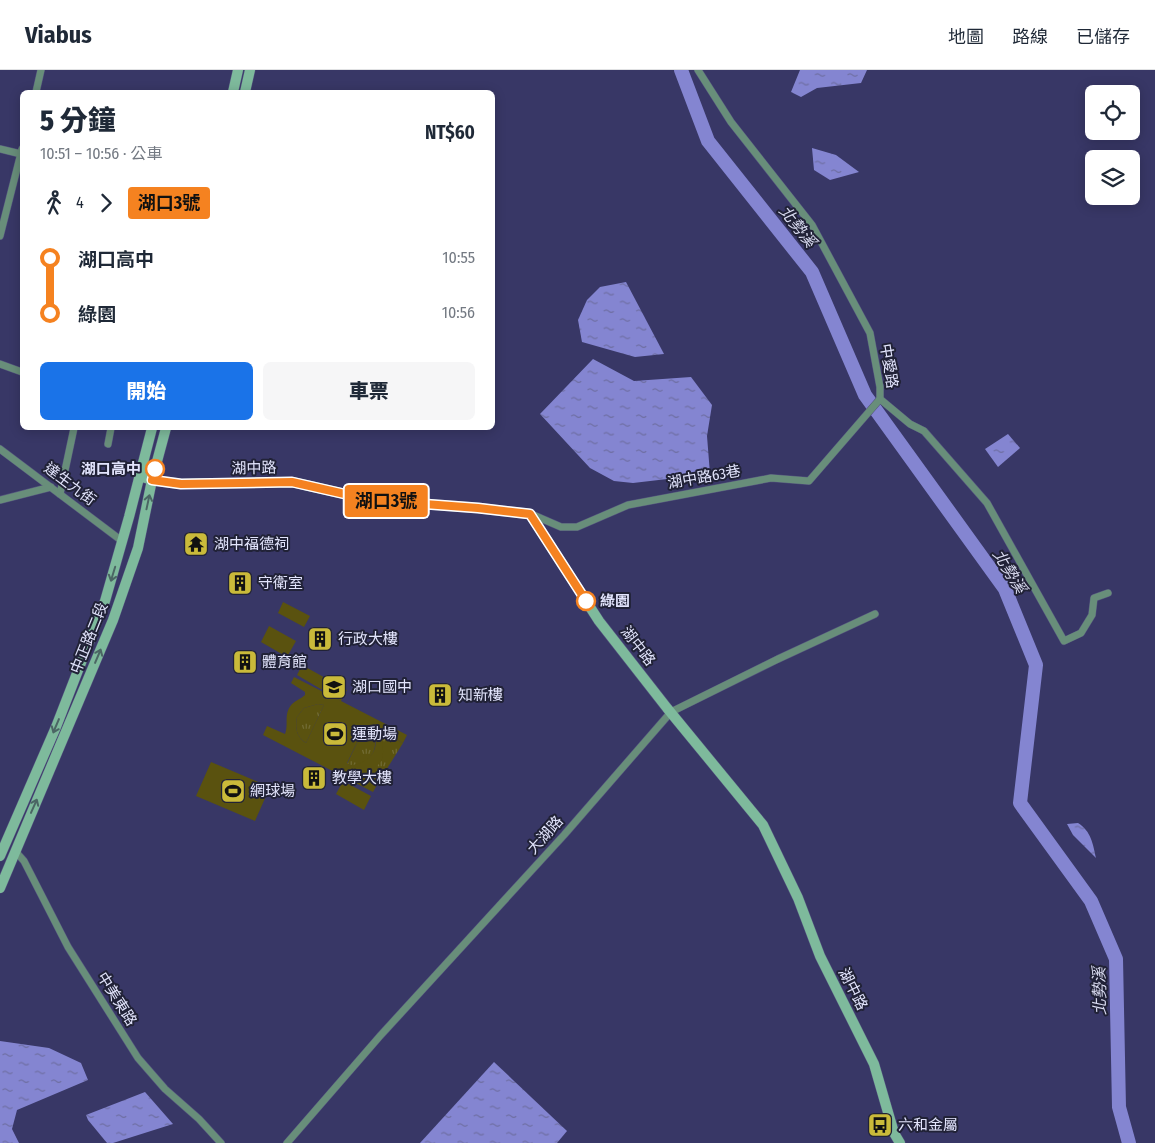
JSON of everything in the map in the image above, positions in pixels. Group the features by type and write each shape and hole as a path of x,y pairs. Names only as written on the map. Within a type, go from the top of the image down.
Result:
{"street":[{"path":"36,90 40,70"},
{"path":"233,90 238,70"},
{"path":"245,90 250,70"},
{"name":"中愛路","path":"698,70 731,122 812,225 870,333 880,387 880,399 910,424 924,431 987,503 1064,641 1081,633 1092,614 1094,598 1108,593"},
{"path":"0,149 20,151"},
{"path":"0,236 5,200 20,157"},
{"path":"0,364 20,371"},
{"name":"湖中路63巷","path":"530,514 560,527 577,526 628,504 772,478 809,481 880,399"},
{"path":"60,494 74,430"},
{"path":"108,444 111,430"},
{"name":"中正路二段","path":"0,856 58,720 101,610 122,541 151,430"},
{"name":"中正路二段","path":"0,888 113,620 138,548 152,480 165,430"},
{"name":"達生九街","path":"0,449 122,541"},
{"name":"湖中路","path":"139,476 181,484 292,482 371,500 530,514 599,620 763,825 798,898 820,956 874,1064 894,1132 900,1143"},
{"path":"0,500 51,487"},
{"name":"大湖路","path":"287,1143 380,1036 564,835 671,712 875,614"},
{"path":"0,829 15,851"},
{"name":"中美東路","path":"15,851 24,861 68,947 138,1058 165,1088 199,1119 221,1143"}],"green space":[{"path":"283,602 310,616 304,627 278,613"},
{"path":"269,626 296,641 287,657 261,642"},
{"path":"302,665 347,690 341,701 297,675"},
{"path":"294,677 407,735 403,743 384,733 381,735 382,759 376,767 364,775 378,783 373,792 263,735 267,726 285,734 289,708 305,695 305,692 291,683","holes":["318,704 324,705 306,743 297,732 297,717 304,708","365,726 375,738 374,751 365,761 350,765 347,763"]},
{"path":"318,704 324,705 306,743 297,732 297,717 304,708"},
{"path":"365,726 372,733 375,740 375,748 368,760 361,764 347,764"},
{"path":"383,733 403,743 378,783 364,775 372,771"},
{"name":"網球場","path":"211,762 270,787 255,821 196,796"},
{"path":"343,781 371,796 364,810 336,794"}],"water":[{"path":"800,70 867,70 861,83 817,88 801,97 791,92"},
{"path":"812,148 836,155 859,172 830,180 814,170"},
{"path":"626,282 664,354 635,357 582,342 578,320 587,300 600,287"},
{"path":"593,359 634,381 691,377 712,405 707,436 710,474 633,483 614,481 590,468 540,414"},
{"path":"1008,434 1020,448 998,467 985,449"},
{"path":"1078,823 1089,834 1096,858 1073,835 1067,824"},
{"path":"0,1041 49,1048 81,1063 88,1080 17,1110 12,1129 19,1143 0,1143"},
{"path":"494,1062 567,1131 557,1143 420,1143"},
{"path":"145,1092 173,1124 113,1143 107,1143 86,1115"}],"waterway":[{"name":"北勢溪","path":"681,70 708,141 812,272 865,395 1005,589 1036,665 1020,803 1091,901 1116,959 1119,1107 1129,1143"}],"bus line":[{"name":"湖口3號","path":"155,469 152,480 181,484 292,482 371,500 530,514 586,601"}],"place":[{"name":"湖口高中","path":"155,469"},
{"name":"湖中福德祠","path":"196,544"},
{"name":"守衛室","path":"240,583"},
{"name":"綠園","path":"586,601"},
{"name":"行政大樓","path":"320,639"},
{"name":"體育館","path":"245,662"},
{"name":"湖口國中","path":"334,687"},
{"name":"知新樓","path":"440,695"},
{"name":"運動場","path":"335,734"},
{"name":"教學大樓","path":"314,778"},
{"name":"網球場","path":"233,791"},
{"name":"六和金屬","path":"880,1125"}]}
